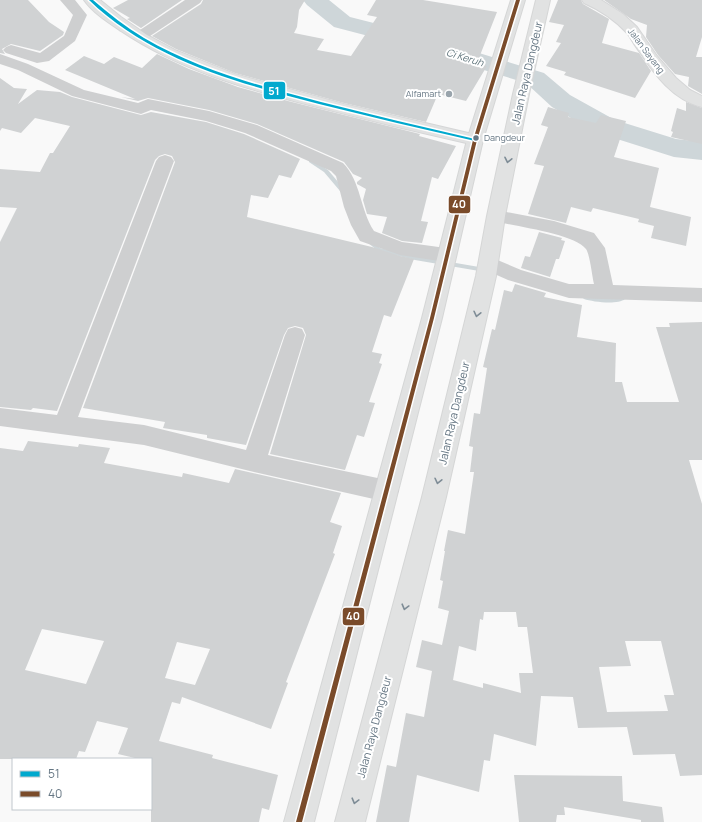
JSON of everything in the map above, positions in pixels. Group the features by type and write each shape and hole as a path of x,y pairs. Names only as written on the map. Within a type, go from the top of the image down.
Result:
{"main road":[{"path":"299,822 387,491 475,140 518,0"},
{"name":"Jalan Raya Dangdeur","path":"350,822 434,497 487,268 521,94 543,0"},
{"name":"Jalan Sayang","path":"589,0 618,18 632,31 661,72 682,92 691,98 702,102"},
{"path":"93,2 139,37 195,64 266,89 379,118 475,140"}],"street":[{"path":"67,0 80,15"},
{"path":"139,37 195,0"},
{"path":"0,46 37,58 44,58 70,38 80,15 93,2"},
{"path":"0,59 23,67 78,94 209,116 251,129 337,167 344,174 360,225 367,236 445,262"},
{"path":"64,424 165,161"},
{"path":"496,216 554,228 587,238 596,248 605,292"},
{"path":"487,268 569,291 702,295"},
{"path":"254,462 294,335"},
{"path":"0,417 144,434 254,462 387,491"}],"building":[{"path":"0,0 28,0 49,22 64,32 63,35 40,51 11,44 2,49 5,54 0,53"},
{"path":"128,0 182,0 141,28 127,19 130,18 113,8"},
{"path":"203,0 305,0 299,10 297,27 294,33 324,39 317,50 351,56 377,17 367,15 376,0 423,0 497,12 477,63 487,66 466,101 438,94 426,122 344,103 235,73 176,49 152,36 201,4"},
{"path":"558,0 581,0 583,4 609,19 602,43 639,53 651,71 635,98 564,75 566,72 546,66 561,43 556,42 564,25 549,22"},
{"path":"604,0 702,0 702,37 696,57 702,57 702,94 688,86 689,77 675,74 658,55 646,37 647,25 631,19"},
{"path":"157,54 189,69 238,87 420,134 419,136 456,146 438,179 432,177 421,221 428,222 422,243 402,241 382,233 387,217 367,214 363,200 366,189 357,184 357,182 362,178 353,174 344,162 257,124 209,110 148,98 138,101 121,97 135,99 65,70 84,56 104,64 114,57 142,68"},
{"path":"0,78 14,88 27,89 18,104 37,90 60,92 72,97 141,115 151,112 206,122 244,134 300,159 291,178 279,175 268,198 251,195 247,217 372,247 414,259 391,317 384,315 372,352 382,354 379,363 382,364 369,402 375,403 364,437 357,435 345,470 270,454 306,335 303,328 295,326 288,328 284,335 246,445 207,438 207,435 163,428 165,422 83,408 175,162 172,156 165,154 159,156 155,160 57,411 33,408 31,410 0,407 0,242 17,208 0,207 0,169 40,172 50,153 53,153 70,126 35,118 21,133 2,128 0,131"},
{"path":"686,102 702,108 702,144 671,137 673,132 671,131 677,108 686,111"},
{"path":"548,107 569,113 568,117 596,123 601,115 626,121 614,157 659,168 650,207 691,217 686,246 651,238 654,226 638,222 639,219 593,208 591,212 571,207 566,223 528,214 544,166 534,164 548,127 541,125"},
{"path":"539,232 562,238 561,240 565,241 559,259 556,259 550,277 521,268 525,256 530,257"},
{"path":"515,284 546,293 544,297 582,305 577,337 616,343 615,382 622,382 627,402 679,402 656,327 670,327 669,323 702,322 702,460 689,460 702,504 702,775 680,776 675,754 633,755 627,727 578,728 573,697 541,696 536,746 494,734 490,761 484,760 479,792 417,775 409,822 376,822 387,765 396,767 406,713 424,717 432,671 416,667 422,640 442,645 449,611 438,608 443,581 440,580 448,530 465,534 474,472 470,472 473,447 469,446 474,413 480,414 487,368 483,367 492,329 495,330 504,290 512,292","holes":["484,612 516,612 518,627 527,627 533,673 519,673 521,693 483,683 483,688 453,680 459,646 476,651 480,619 483,620","625,641 661,641 674,695 664,695 668,711 607,712 599,667 631,666"]},
{"path":"28,441 78,447 79,444 110,448 104,463 182,477 183,473 229,483 235,469 341,493 330,522 342,526 333,553 335,554 286,682 288,683 271,729 182,697 180,704 172,702 159,741 213,755 212,758 278,775 269,810 262,808 259,822 151,822 152,758 135,758 118,754 128,728 97,721 85,752 79,751 76,758 0,759 0,448 23,451","holes":["42,629 104,641 86,684 25,670","177,642 210,649 195,685 165,678"]},
{"path":"514,775 622,776 623,801 662,807 664,822 641,822 641,820 564,807 565,815 557,815 556,822 519,822"}],"waterway":[{"name":"Ci Keruh","path":"315,0 342,22 408,39 535,78 561,101 605,126 674,148 702,151"},
{"path":"311,161 326,171 342,190"},
{"path":"369,241 378,249 415,258 485,270"},
{"path":"586,298 602,300 622,299"}],"transit line":[{"name":"51","path":"91,0 115,21 142,38 170,53 229,77 260,87 379,118 475,140"},
{"name":"40","path":"299,822 432,318 475,140 518,0"}],"place":[{"name":"Alfamart","path":"449,94"},
{"name":"Dangdeur","path":"476,138"}]}
